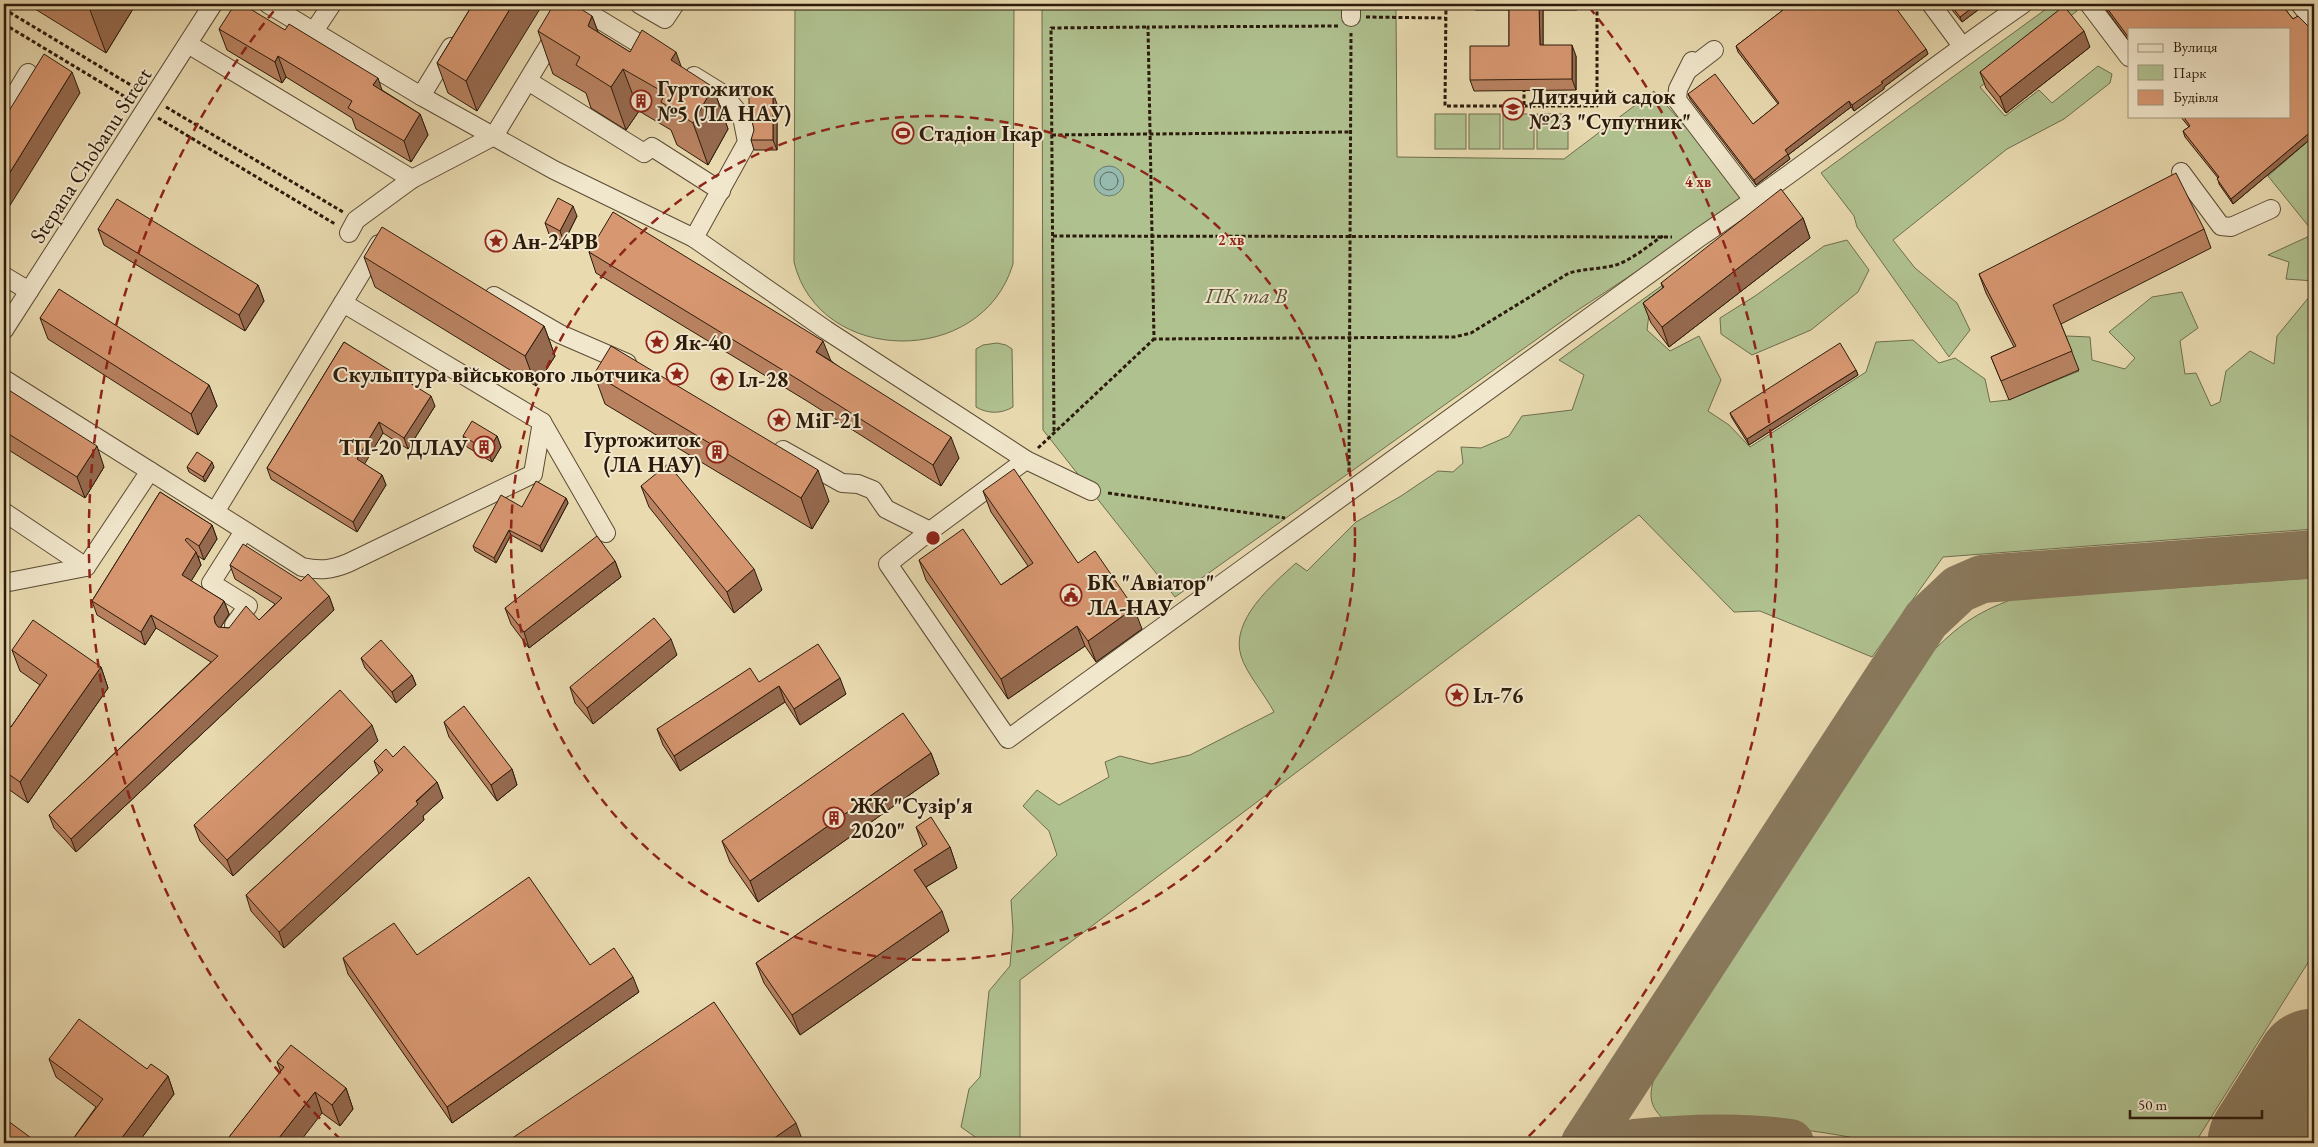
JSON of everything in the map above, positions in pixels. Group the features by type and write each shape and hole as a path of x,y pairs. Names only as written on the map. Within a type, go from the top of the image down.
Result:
{"street":[{"name":"Stepana Chobanu Street","path":"4,330 213,4"},
{"path":"268,4 422,96 554,170 694,238 826,330 1026,460 1091,491"},
{"path":"314,31 332,4"},
{"path":"353,226 412,179 494,136 574,4 724,94 742,117 747,142 694,238"},
{"path":"640,4 665,19 675,4"},
{"path":"1931,4 1962,46"},
{"path":"1026,460 888,564 1008,739 1700,237 1754,201 1962,46 2023,4"},
{"path":"2089,4 2128,56"},
{"path":"2300,4 2314,22"},
{"path":"422,96 461,29"},
{"path":"188,44 412,179"},
{"path":"1714,50 1690,66 1678,89 1678,100 1754,201"},
{"path":"4,113 28,73"},
{"path":"528,81 644,153 652,148 721,190"},
{"path":"2181,172 2221,226 2231,227 2270,210"},
{"path":"215,512 385,233 394,238"},
{"path":"4,276 29,291"},
{"path":"477,286 560,334 645,372"},
{"path":"343,303 542,422 606,533"},
{"path":"4,379 302,567 318,571 333,569 534,474 542,422"},
{"path":"765,440 842,483 858,484 873,490 886,509 930,531"},
{"path":"4,583 86,567 150,471"},
{"path":"4,512 86,567"},
{"path":"229,632 248,606 211,583 244,531"}],"path":[{"path":"1446,4 1445,106 1597,106 1597,4"},
{"path":"4,9 149,104 353,226"},
{"path":"1054,432 1051,28 1148,27 1351,15 1445,18"},
{"path":"1349,492 1351,15"},
{"path":"4,24 149,104 353,226"},
{"path":"1148,27 1154,339"},
{"path":"1524,90 1524,105"},
{"path":"1052,135 1350,132"},
{"path":"1053,236 1700,237"},
{"path":"1026,460 1154,339 1454,337 1471,333 1569,273 1587,268 1613,266 1663,236"},
{"path":"1091,491 1308,521"}],"green space":[{"name":"Стадіон Ікар","path":"795,4 1014,4 1013,264 996,298 969,322 937,336 901,341 866,336 834,321 809,296 794,262"},
{"name":"ПК та В","path":"1042,4 1396,4 1397,157 1564,159 1654,91 1748,198 1575,312 1175,597 1043,430"},
{"path":"2053,4 2072,4 2077,11 1980,87 2005,116 2039,90 2052,103 2098,66 2112,74 2110,83 2064,119 2007,149 1893,240 1915,268 1957,303 1970,330 1949,357 1857,227 1854,216 1821,173"},
{"path":"1435,114 1466,114 1466,149 1435,149"},
{"path":"1469,114 1500,114 1500,149 1469,149"},
{"path":"1503,114 1534,114 1534,149 1503,149"},
{"path":"1537,114 1568,114 1568,149 1537,149"},
{"path":"2314,136 2314,233 2268,176"},
{"path":"1736,232 1649,314 1647,330 1670,351 1699,336 1721,380 1708,411 1729,425 1750,447 1866,372 1876,342 1913,340 1939,363 1955,358 1985,379 1990,402 2008,400 2079,371 2013,358 2067,336 2090,337 2092,360 2125,369 2135,358 2109,332 2152,297 2182,292 2198,328 2180,341 2185,374 2196,373 2211,406 2220,402 2226,371 2250,351 2274,364 2277,336 2314,291 2314,529 1943,557 1872,657 1760,611 1734,612 1639,515 1020,980 1020,1143 978,1143 978,1139 961,1127 969,1089 980,1077 989,991 1010,966 1013,930 1011,900 1057,855 1049,831 1023,806 1037,790 1059,805 1109,777 1105,762 1120,756 1151,764 1190,755 1274,712 1244,663 1239,643 1247,617 1265,593 1296,563 1307,571 1356,522 1401,496 1438,471 1453,472 1463,463 1461,447 1481,448 1509,436 1522,416 1572,410 1584,375 1559,360"},
{"path":"2314,234 2314,281 2286,279 2289,262 2268,255"},
{"path":"1847,240 1869,270 1858,292 1811,330 1752,355 1721,334 1720,318 1755,296 1824,246"},
{"path":"997,343 1012,349 1013,407 1004,411 990,412 976,407 976,349 983,345"},
{"path":"2314,578 2314,953 2195,1143 1878,1143 1800,1129 1721,1123 1668,1123 1661,1117 1651,1098 1652,1085 1657,1068 1930,654 1949,636 1977,615 2013,599"}],"water":[{"path":"1109,166 1119,171 1124,181 1119,191 1109,196 1099,191 1094,181 1099,171"}],"building":[{"path":"80,4 94,4 90,10"},
{"path":"235,4 242,4 285,30 289,24 378,78 373,85 420,114 404,141 348,108 352,101 278,56 275,62 219,29"},
{"path":"473,4 513,4 466,81 437,63"},
{"path":"554,4 573,4 592,16 588,26 630,52 642,30 676,52 671,60 713,87 693,123 661,102 665,93 623,69 611,87 576,65 580,57 538,31"},
{"path":"1509,4 1539,4 1540,45 1572,45 1572,79 1470,80 1470,46 1509,46"},
{"path":"1779,4 1893,4 1926,49 1852,105 1849,101 1785,150 1788,154 1754,180 1688,94 1715,74 1753,124 1779,103 1736,46 1783,10"},
{"path":"1950,4 1977,4 1960,17"},
{"path":"2104,4 2281,4 2293,19 2298,16 2308,26 2314,27 2314,129 2231,199 2217,179 2219,177 2183,131 2190,126 2184,118 2290,118 2290,28 2128,28 2128,37"},
{"path":"2064,6 2084,31 2000,97 1980,72"},
{"path":"44,54 72,72 4,182 4,119"},
{"path":"749,93 773,93 773,140 751,140 754,130 749,107"},
{"path":"2176,173 2204,229 2053,305 2072,351 2001,381 1991,357 2016,346 1979,274"},
{"path":"1781,189 1803,218 1662,327 1643,303 1664,287 1661,283"},
{"path":"558,198 573,206 560,231 545,223"},
{"path":"117,199 258,285 239,315 98,229"},
{"path":"613,212 823,341 816,352 951,437 933,465 799,380 589,252"},
{"path":"382,227 544,326 525,356 364,257"},
{"path":"59,289 209,385 191,414 40,318"},
{"path":"344,342 431,396 404,438 379,422 357,459 382,475 353,522 267,468"},
{"path":"1840,343 1856,370 1747,439 1730,413"},
{"path":"611,346 818,470 801,498 594,374"},
{"path":"4,387 97,446 77,477 4,431"},
{"path":"472,421 497,436 488,451 463,436"},
{"path":"197,452 212,462 203,477 187,467"},
{"path":"668,464 754,569 727,592 641,486"},
{"name":"БК \"Авіатор\" ЛА-НАУ","path":"1014,469 1078,563 1095,551 1134,608 1088,641 1077,626 1001,679 919,560 963,529 1001,585 1033,563 983,491"},
{"path":"536,481 566,498 540,546 509,530 494,558 473,546 501,495 522,507"},
{"path":"160,492 212,525 199,546 187,538 185,540 196,552 182,575 224,601 214,617 218,627 229,628 246,606 259,620 282,598 230,565 243,544 301,581 308,574 329,596 71,839 49,815 218,656 151,615 141,632 92,601"},
{"path":"597,536 615,561 524,632 505,608"},
{"path":"654,618 671,639 587,708 570,687"},
{"path":"33,620 101,667 20,782 4,771 4,722 11,727 47,675 12,650"},
{"path":"381,640 412,675 392,692 361,658"},
{"path":"818,644 840,678 794,709 779,686 674,756 657,729 750,668 759,682"},
{"path":"340,690 372,725 227,860 194,825"},
{"path":"464,706 512,769 491,785 444,722"},
{"path":"903,713 931,753 750,881 722,841"},
{"path":"404,746 437,782 416,801 418,804 279,932 246,895 383,770 374,761 386,749 393,757"},
{"path":"931,817 950,847 914,870 942,911 792,1015 756,963 927,844 916,827"},
{"path":"529,877 590,965 614,948 633,977 447,1107 343,958 394,923 417,955"},
{"path":"714,1002 796,1123 767,1143 505,1143"},
{"path":"79,1019 147,1069 151,1064 168,1076 118,1143 70,1143 103,1099 49,1059"},
{"path":"291,1045 346,1088 332,1105 315,1092 275,1143 216,1143 221,1137 226,1141 284,1067 277,1062"},
{"path":"4,1118 38,1143 4,1143"}],"taxiway":[{"path":"1585,1143 1926,620 1959,589 1982,579 2314,554"},
{"path":"1635,1143 1712,1138 1790,1143"}],"runway":[{"path":"2267,1143 2314,1068"}],"place":[{"name":"Гуртожиток №5 (ЛА НАУ)","path":"641,101"},
{"name":"Дитячий садок №23 \"Супутник\"","path":"1513,109"},
{"name":"Стадіон Ікар","path":"903,133"},
{"name":"Ан-24РВ","path":"496,241"},
{"name":"Як-40","path":"657,342"},
{"name":"Скульптура військового льотчика","path":"677,374"},
{"name":"Іл-28","path":"722,379"},
{"name":"МіГ-21","path":"779,420"},
{"name":"ТП-20 ДЛАУ","path":"484,447"},
{"name":"Гуртожиток (ЛА НАУ)","path":"717,452"},
{"name":"БК \"Авіатор\" ЛА-НАУ","path":"1071,595"},
{"name":"Іл-76","path":"1457,695"},
{"name":"ЖК \"Сузір'я 2020\"","path":"834,818"}]}
